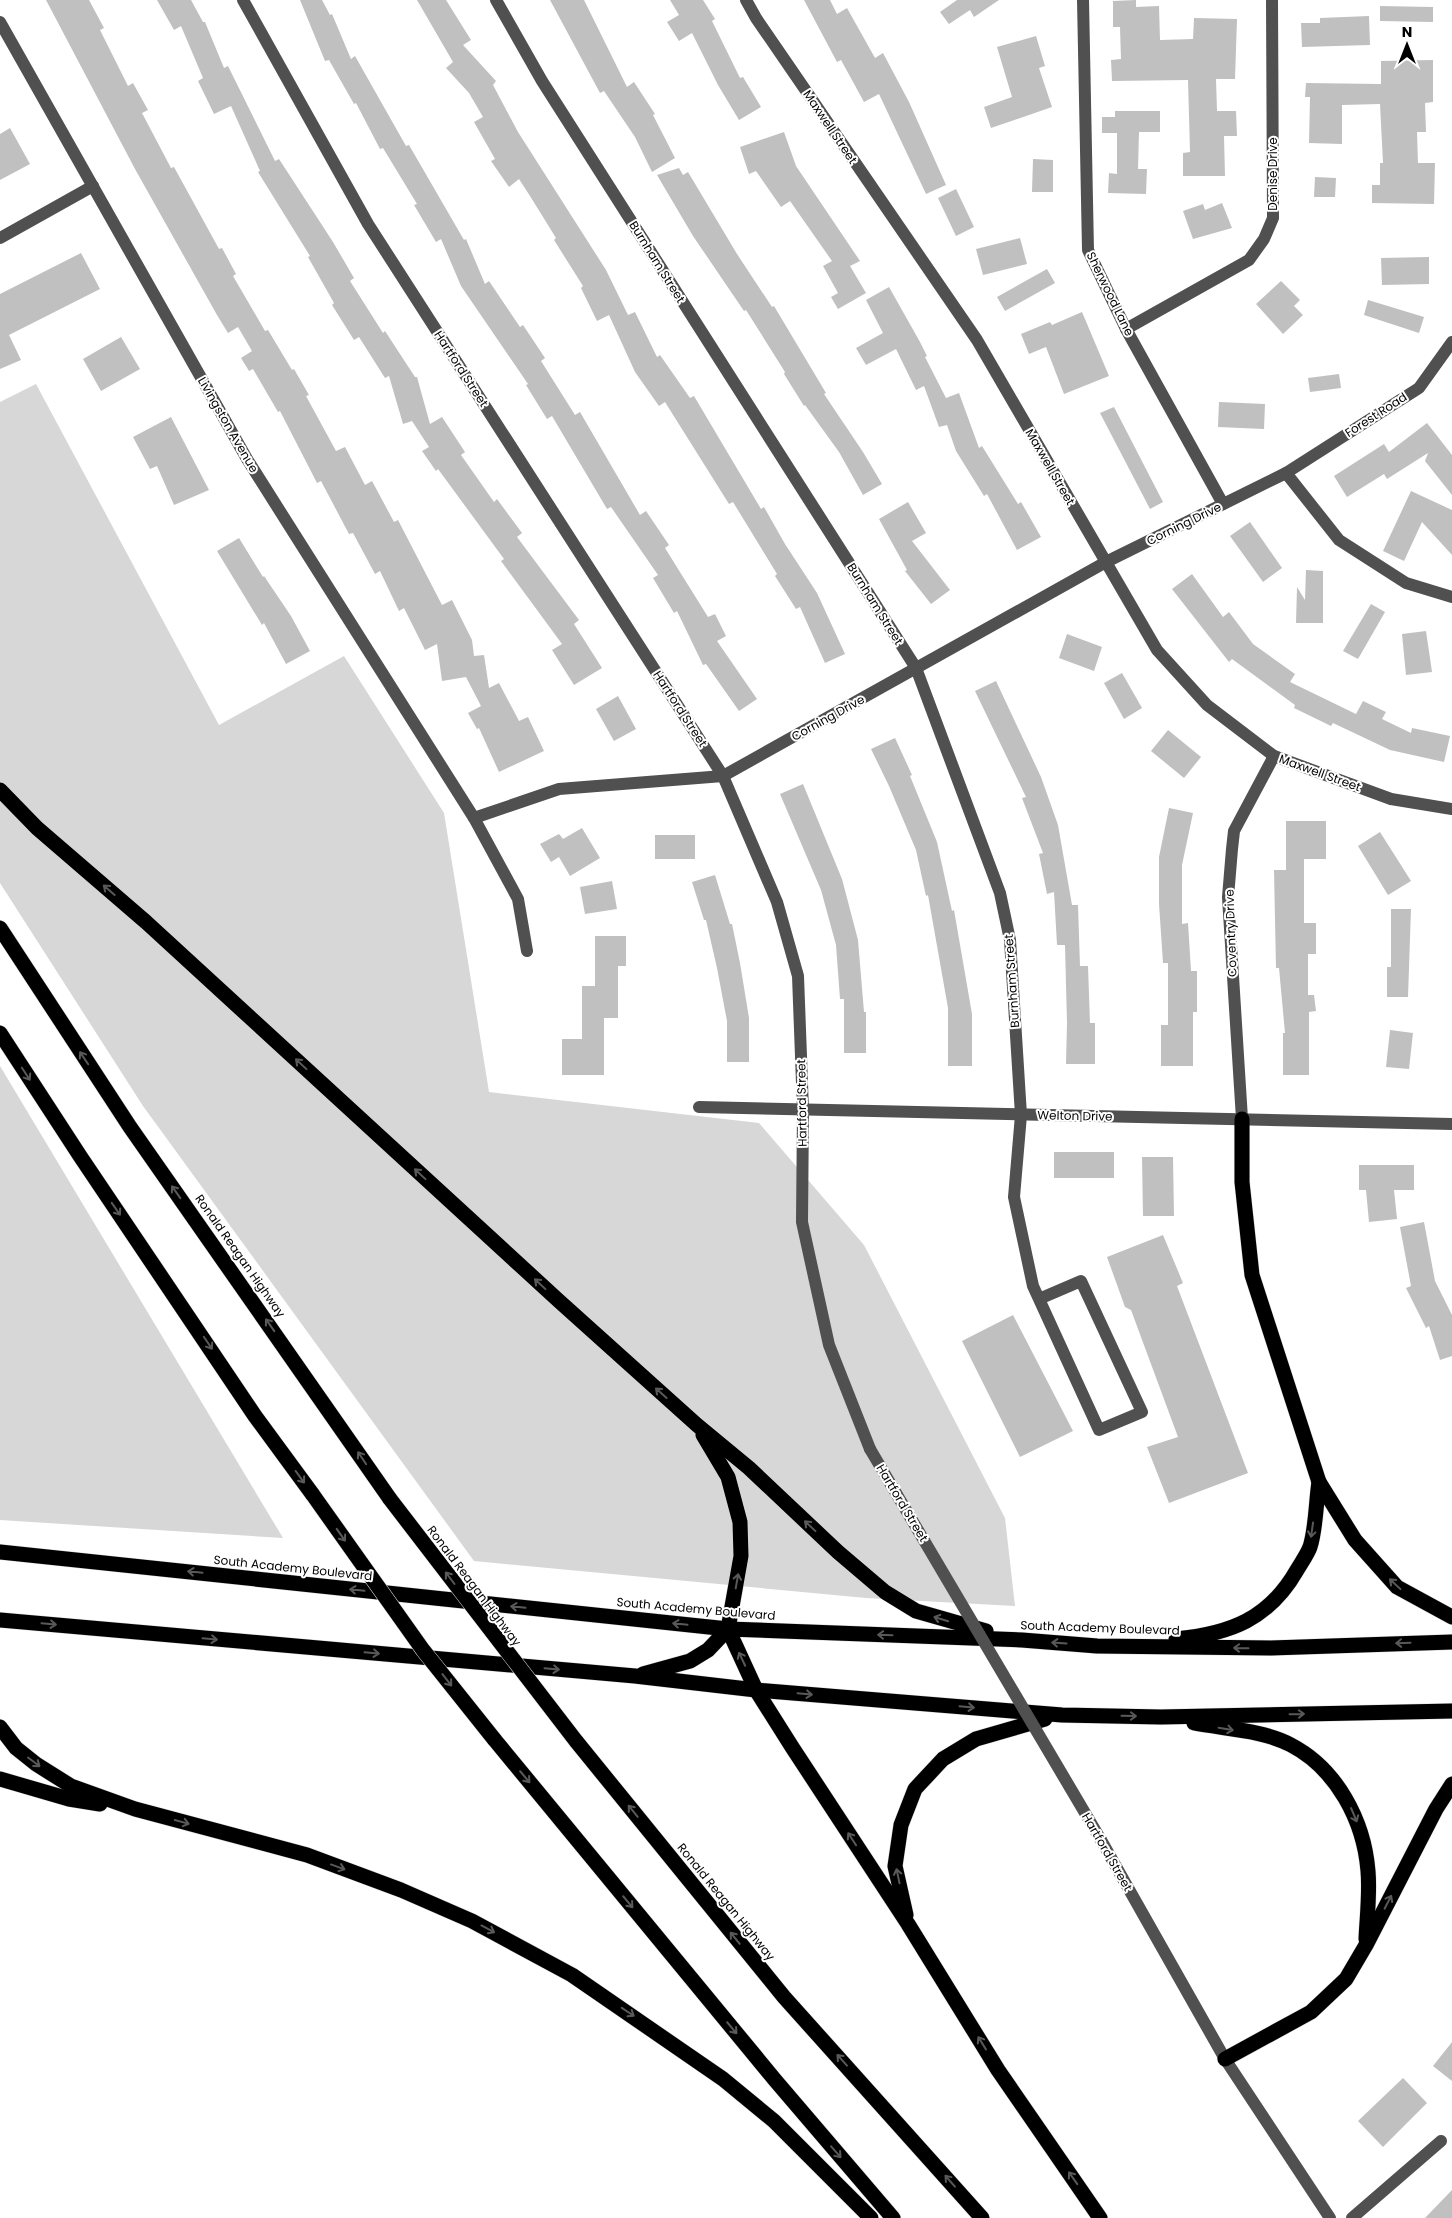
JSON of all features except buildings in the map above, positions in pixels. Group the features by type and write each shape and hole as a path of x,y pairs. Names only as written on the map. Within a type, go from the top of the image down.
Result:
{"highway":[{"path":"0,790 37,828 146,922 697,1425 749,1468 838,1552 885,1592 916,1611 1022,1640"},
{"name":"Ronald Reagan Highway","path":"0,928 130,1127 390,1499 576,1741 784,1997 982,2218"},
{"path":"0,1033 80,1156 256,1416 423,1650 494,1740 774,2080 894,2218"},
{"path":"1242,1119 1242,1182 1252,1275 1318,1482 1355,1540 1397,1587 1452,1617"},
{"path":"635,1676 690,1661 708,1650 728,1629 741,1556 740,1522 728,1477 697,1425"},
{"path":"1097,1646 1187,1638 1218,1632 1244,1623 1268,1609 1287,1586 1310,1546 1318,1482"},
{"name":"South Academy Boulevard","path":"0,1552 728,1629 1022,1640 1097,1646 1271,1648 1452,1642"},
{"path":"0,1620 635,1676 756,1690 1062,1715 1160,1717 1452,1711"},
{"path":"728,1629 756,1690 908,1924 998,2070 1100,2218"},
{"path":"908,1924 895,1866 901,1825 915,1789 943,1759 976,1740 1062,1715"},
{"path":"1160,1717 1263,1736 1291,1745 1314,1762 1334,1782 1349,1805 1363,1837 1368,1872 1366,1945"},
{"path":"0,1728 16,1748 36,1764 71,1786 135,1809 307,1855 391,1886 472,1921 572,1975 724,2079 774,2121 871,2218"},
{"path":"0,1779 69,1799 135,1809"},
{"path":"1225,2059 1311,2012 1346,1979 1366,1945 1436,1809 1452,1784"}],"street":[{"name":"Hartford Street","path":"242,0 368,224 723,776 778,902 798,976 803,1110 802,1222 829,1345 870,1449 1100,1840 1225,2059 1330,2218"},
{"name":"Burnham Street","path":"496,0 542,81 916,668 1000,893 1010,940 1021,1115 1014,1197 1033,1286 1099,1430 1142,1412 1081,1281 1039,1299"},
{"name":"Maxwell Street","path":"746,0 756,18 977,340 1157,650 1207,705 1274,756 1391,799 1452,809"},
{"name":"Sherwood Lane","path":"1083,0 1088,250 1126,329 1224,504"},
{"name":"Denise Drive","path":"1126,329 1249,260 1264,239 1273,218 1272,0"},
{"name":"Livingston Avenue","path":"0,22 247,459 474,818"},
{"path":"0,238 93,186"},
{"name":"Forest Road","path":"1286,473 1419,388 1452,342"},
{"name":"Corning Drive","path":"474,818 559,789 723,776 1106,562 1286,473"},
{"path":"1286,473 1339,540 1406,584 1452,597"},
{"name":"Coventry Drive","path":"1242,1119 1228,897 1232,849 1234,831 1274,756"},
{"path":"474,818 518,899 528,951"},
{"name":"Welton Drive","path":"699,1107 1452,1124"},
{"path":"1352,2218 1441,2141"}],"shaded area":[{"path":"36,384 219,725 344,656 444,813 489,1092 759,1123 864,1245 1005,1518 1015,1606 866,1598 474,1561 143,1106 0,883 0,402"},
{"path":"0,1066 283,1538 0,1520"}]}
